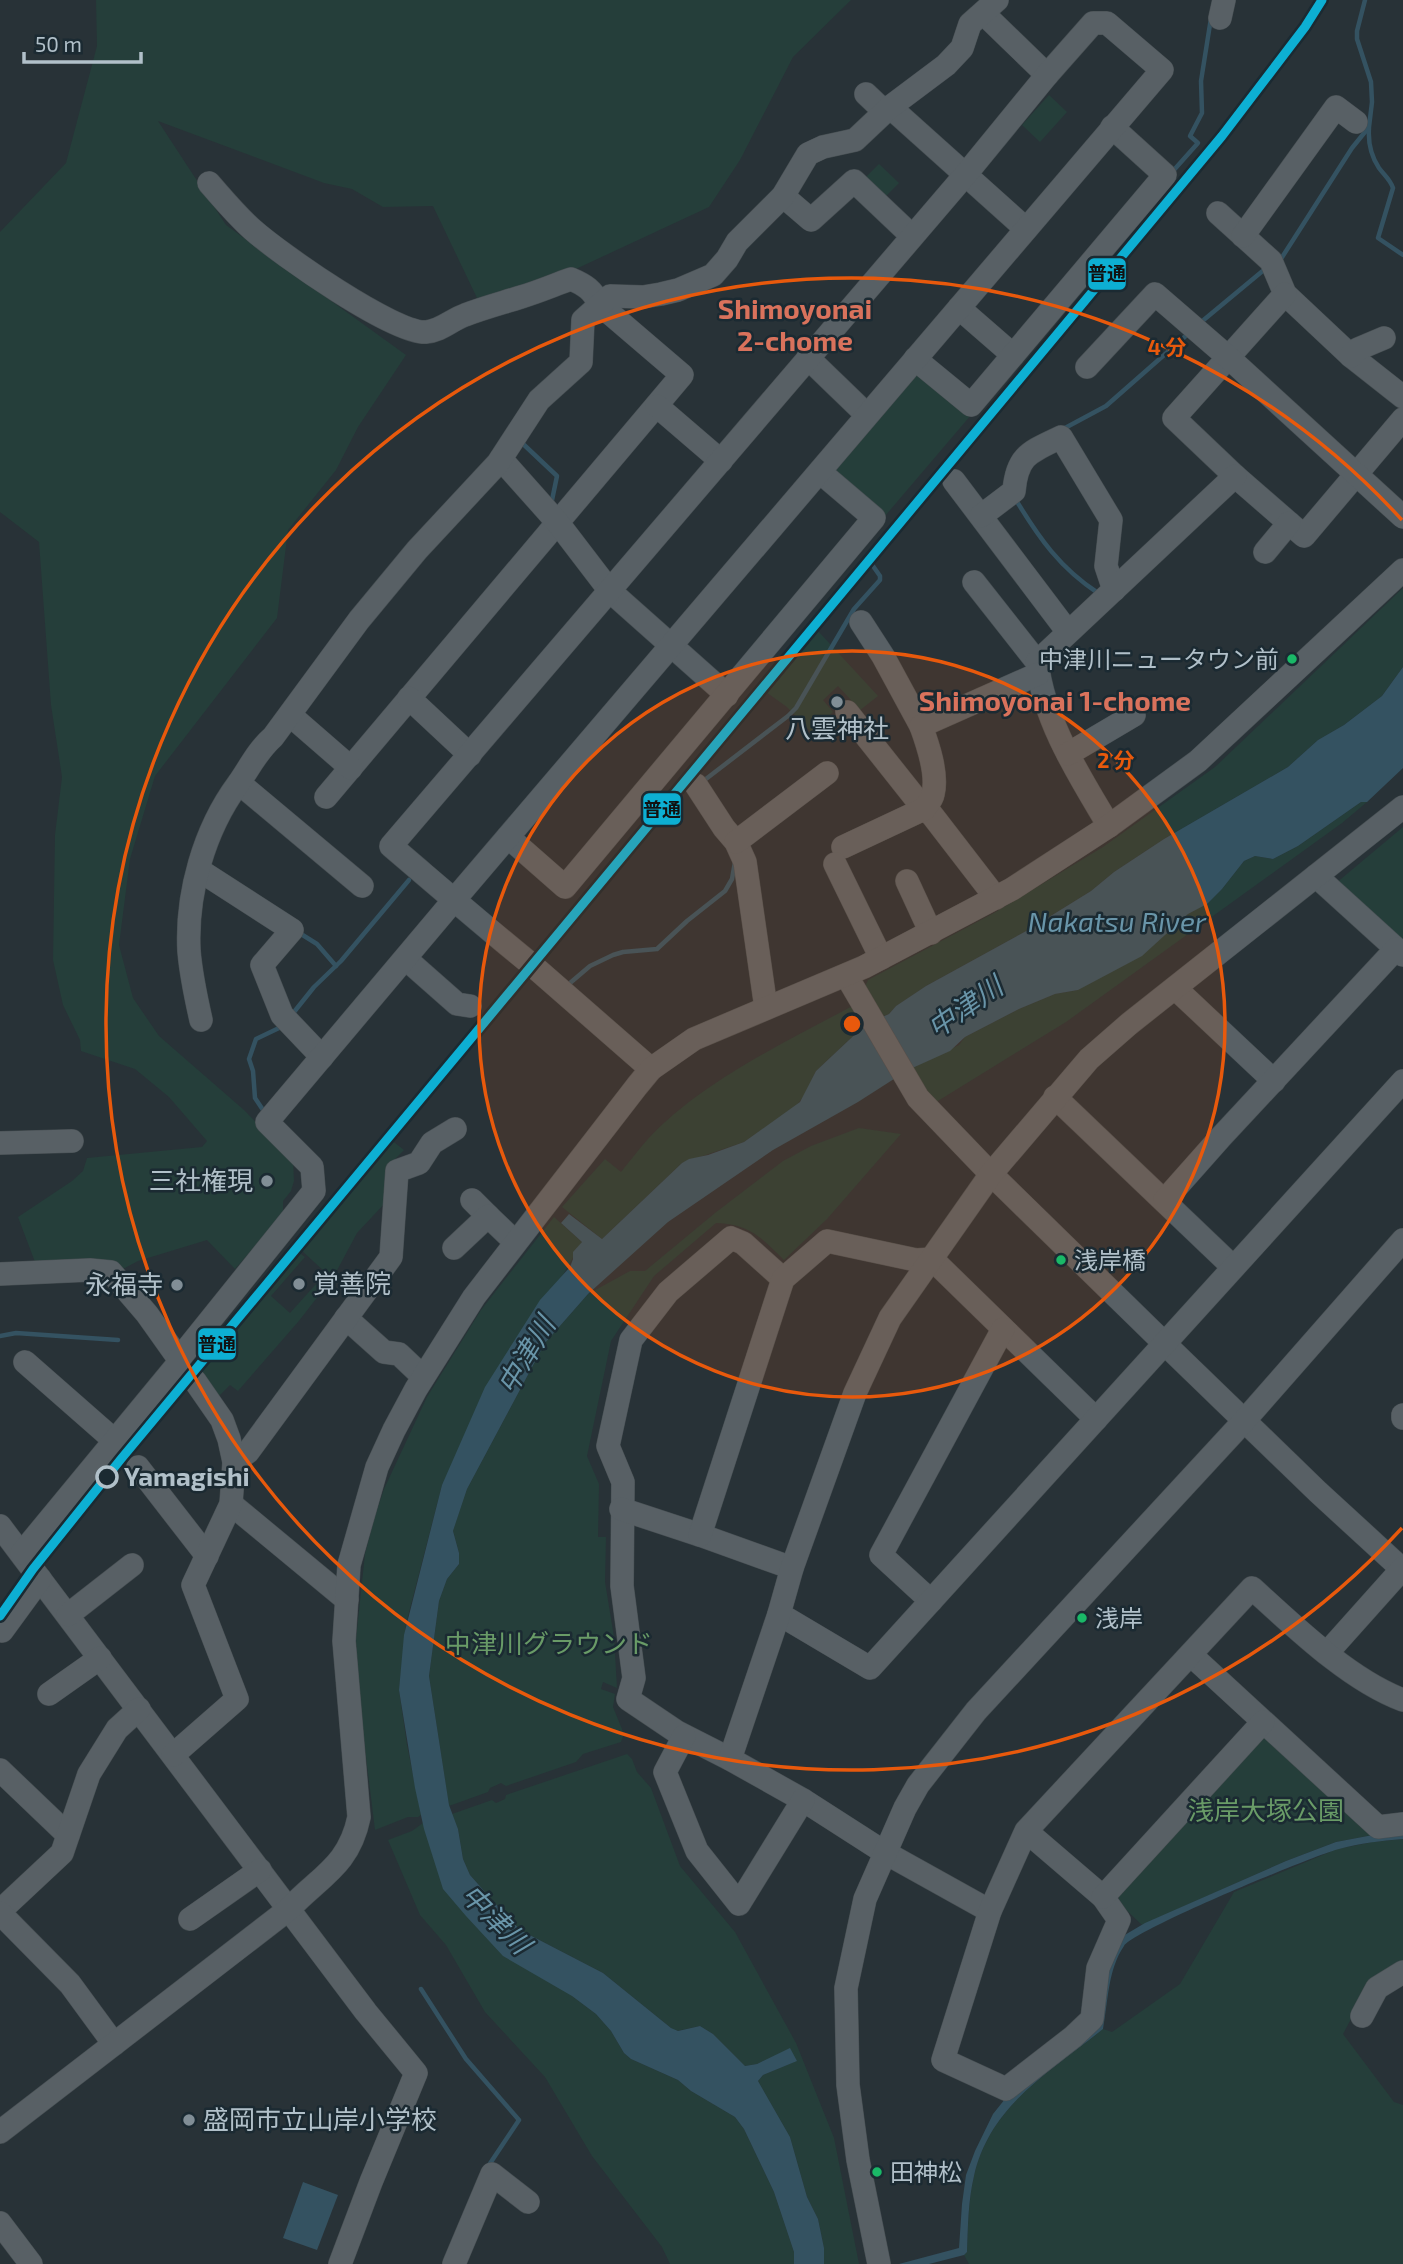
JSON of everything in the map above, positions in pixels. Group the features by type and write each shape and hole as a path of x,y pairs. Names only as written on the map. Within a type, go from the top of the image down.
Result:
{"street":[{"path":"201,1020 189,951 193,895 206,839 233,790 262,747 290,715 359,620 417,550 501,459 539,400 582,362 583,320 610,296 652,296 678,290 713,275 732,243 737,242 783,196 808,154 823,147 855,140 887,109 946,65 962,48 970,24 990,6 1047,75"},
{"path":"22,1553 178,1364 179,1359 314,1191 312,1167 267,1122 454,900 1162,70 1107,23 1093,23 1047,75 966,174 391,846 454,900 651,1069"},
{"path":"866,94 966,174 1026,229"},
{"path":"1242,236 1336,107 1356,122"},
{"path":"915,359 971,405 1165,175 1112,127"},
{"path":"783,196 811,220 854,181 912,236"},
{"path":"209,183 254,232 304,269 407,330 440,330 451,321 467,314 571,279 594,292 599,304 682,375 326,797"},
{"path":"1218,213 1271,261 1285,294 1351,356 1403,397"},
{"path":"1087,367 1155,294 1403,517"},
{"path":"1285,294 1174,418 1235,477 1304,536 1403,419"},
{"path":"959,308 1013,355"},
{"path":"1351,356 1358,349 1384,338"},
{"path":"808,358 867,415"},
{"path":"657,406 721,461"},
{"path":"981,516 1014,491 1016,470 1030,453 1060,437 1111,520 1106,566 1114,590"},
{"path":"501,459 558,523 610,591 727,695"},
{"path":"508,837 565,887 874,519 820,472"},
{"path":"921,726 1037,668 1069,632 1235,477"},
{"path":"954,481 1069,632"},
{"path":"1265,552 1289,523"},
{"path":"0,2132 289,1909 334,1869 347,1852 355,1837 359,1817 344,1641 349,1565 377,1467 416,1389 474,1297 651,1069 694,1039 766,1008 850,982 881,958 996,898 1109,826 1198,761 1403,570"},
{"path":"974,582 1037,668 1057,731 1109,826"},
{"path":"861,622 921,726 933,772 934,793 924,809 839,856 881,958"},
{"path":"409,698 470,755"},
{"path":"847,712 996,898"},
{"path":"290,715 351,768"},
{"path":"1068,754 1134,715"},
{"path":"736,842 827,773"},
{"path":"239,783 362,886"},
{"path":"696,785 736,842 745,862 766,1008"},
{"path":"730,1759 792,1568 855,1393 872,1354 890,1318 991,1174 1089,1059 1129,1024 1403,807"},
{"path":"199,870 292,930 262,965 282,1015 323,1058"},
{"path":"1165,1200 1274,1081 1399,952 1316,876"},
{"path":"907,881 931,933"},
{"path":"406,959 457,1004 470,1006"},
{"path":"850,982 918,1098 991,1174 1244,1421 1403,1569 1327,1653"},
{"path":"1175,988 1274,1081"},
{"path":"779,1614 870,1668 1403,1081"},
{"path":"1055,1097 1233,1267"},
{"path":"234,1462 248,1452 391,1257 397,1171 419,1163 432,1143 455,1129"},
{"path":"0,1143 72,1141"},
{"path":"454,1248 480,1208 510,1237"},
{"path":"783,1279 743,1243 731,1238 668,1292 631,1340 608,1446 623,1482 622,1586 634,1678 628,1699 684,1736 803,1800 884,1852 990,1911"},
{"path":"879,2264 858,2160 848,2085 846,1988 864,1899 918,1785 976,1712 1244,1421 1403,1240"},
{"path":"700,1535 783,1279 827,1241 916,1261 932,1259"},
{"path":"932,1259 1096,1419"},
{"path":"0,1274 90,1270 111,1272 147,1314 179,1359"},
{"path":"346,1318 384,1352 399,1354 417,1371"},
{"path":"931,1601 881,1555 1003,1329"},
{"path":"25,1362 115,1441"},
{"path":"173,1755 237,1699 193,1585 231,1504 234,1462 222,1420 195,1381"},
{"path":"138,1467 207,1556"},
{"path":"231,1504 347,1600"},
{"path":"621,1509 792,1568"},
{"path":"0,1526 366,2012 416,2074 370,2182 340,2264"},
{"path":"68,1615 132,1565"},
{"path":"2,1631 40,1579"},
{"path":"1026,1831 1103,1897 1119,1920 1098,1969 1092,2019 1006,2089 943,2060 990,1911 1026,1831 1252,1588 1357,1677 1403,1700"},
{"path":"1191,1655 1378,1827 1403,1824"},
{"path":"49,1694 100,1658"},
{"path":"114,2045 70,1984 0,1912 62,1853 89,1774 117,1729 139,1709"},
{"path":"1103,1897 1263,1722"},
{"path":"684,1736 665,1772 697,1851 739,1904 803,1800"},
{"path":"0,1770 68,1835"},
{"path":"190,1919 260,1870"},
{"path":"1362,2016 1377,1988 1403,1972"},
{"path":"454,2264 492,2174 528,2202"},
{"path":"0,2223 31,2264"}],"green space":[{"path":"96,0 851,0 793,57 740,160 709,207 578,268 478,300 433,206 383,207 352,189 324,183 158,121 226,225 406,355 358,427 336,470 288,530 277,618 155,776 130,859 119,945 133,998 159,1036 244,1110 293,1160 294,1181 291,1191 283,1201 283,1214 235,1269 207,1240 138,1261 121,1270 35,1262 18,1217 72,1181 83,1171 87,1158 202,1147 207,1141 169,1097 135,1069 81,1051 80,1040 63,1005 53,960 55,835 62,777 51,705 39,542 0,512 0,232 66,163 97,46"},
{"path":"1049,95 1067,112 1040,142 1022,125"},
{"path":"879,164 899,183 884,198 865,178"},
{"path":"918,371 971,415 885,516 834,470"},
{"path":"1403,588 1403,667 1382,696 1344,725 1318,740 1288,767 1164,839 1114,872 1091,891 1028,930 926,986 896,1006 889,1014 878,1018 865,987 868,980 994,913 1103,847 1215,767"},
{"path":"818,631 878,696 855,714 848,704 851,700 838,686 823,700 833,712 811,732 787,707 766,692"},
{"path":"1361,802 1367,802 1342,823 1066,1022 933,1104 908,1070 959,1045 965,1037 1019,1009 1055,994 1078,990 1207,903 1244,861 1255,856 1273,859 1298,846"},
{"path":"1403,827 1403,947 1335,884"},
{"path":"856,1004 866,1024 816,1071 796,1106 744,1142 682,1163 602,1239 562,1207 605,1159 621,1172 648,1139 694,1099 747,1064"},
{"name":"中津川グラウンド","path":"859,1128 901,1134 827,1219 784,1260 754,1233 737,1226 716,1223 654,1276 611,1341 587,1456 599,1484 598,1537 606,1537 605,1582 614,1637 617,1688 603,1682 601,1689 615,1694 613,1707 624,1734 621,1742 583,1754 576,1762 506,1786 501,1783 490,1788 488,1792 449,1806 429,1676 439,1601 447,1579 459,1564 453,1531 467,1489 545,1343 588,1294 630,1271 645,1271 783,1161 811,1146"},
{"path":"390,1139 404,1150 388,1166 386,1202 357,1233 334,1276 298,1322 238,1391 230,1385 217,1398 197,1375 298,1252 305,1257 271,1296 290,1313 326,1273 300,1249"},
{"path":"554,1217 582,1242 442,1485 406,1624 399,1690 421,1815 408,1817 375,1830 360,1708 356,1639 365,1554 375,1516 384,1489 427,1397 481,1310"},
{"name":"浅岸大塚公園","path":"1266,1736 1373,1835 1336,1842 1286,1861 1142,1925 1119,1903 1119,1891 1258,1738"},
{"path":"627,1754 637,1772 651,1788 680,1866 735,1932 796,2043 834,2138 859,2264 824,2264 824,2248 818,2219 807,2197 790,2137 758,2081 763,2075 796,2061 790,2049 757,2064 745,2066 713,2034 700,2026 677,2031 671,2028 603,1973 522,1931 470,1875 463,1859 458,1829 452,1814 492,1800 496,1803 505,1799 506,1795"},
{"path":"423,1823 572,1996 596,2014 611,2031 624,2053 631,2059 678,2080 691,2091 735,2117 744,2129 774,2192 794,2252 794,2264 670,2264 662,2247 592,2156 545,2077 485,2012 446,1945 420,1915 388,1840 412,1831"},
{"path":"1403,1839 1403,1964 1373,1978 1343,2034 1394,2102 1403,2105 1403,2264 969,2264 964,2255 967,2252 969,2204 982,2151 993,2129 1025,2092 1103,2029 1112,2032 1180,1984 1234,1892 1337,1849"}],"water":[{"name":"Nakatsu River","path":"1403,667 1403,768 1367,802 1361,802 1298,846 1273,859 1255,856 1244,861 1207,904 1188,914 1142,956 1078,990 1055,994 965,1037 950,1051 908,1070 773,1150 668,1222 588,1294 545,1343 467,1489 453,1531 459,1564 447,1579 439,1601 429,1676 449,1805 458,1829 463,1859 470,1875 522,1931 603,1973 671,2028 678,2031 700,2026 713,2034 745,2066 757,2064 790,2048 797,2061 763,2075 758,2081 790,2137 807,2197 818,2219 824,2248 824,2264 794,2264 794,2252 774,2192 744,2129 735,2117 691,2091 678,2080 631,2059 596,2014 572,1996 503,1956 443,1889 424,1829 399,1690 404,1635 442,1485 485,1387 540,1300 570,1267 573,1252 582,1242 561,1223 569,1214 602,1239 682,1163 744,1142 800,1102 816,1071 866,1024 889,1014 896,1006 926,986 1028,930 1091,891 1114,872 1164,839 1288,767 1318,740 1344,725 1382,696"},
{"path":"1403,1832 1403,1839 1339,1849 1262,1879 1158,1925 1124,1946 1109,1986 1103,2029 1025,2092 993,2129 974,2176 967,2252 929,2264 899,2264 959,2248 966,2175 993,2114 1005,2099 1096,2026 1107,1968 1118,1939 1145,1923 1336,1842"},
{"path":"303,2182 338,2195 317,2250 283,2238"}],"waterway":[{"path":"1279,262 1352,148 1369,127 1371,82 1357,39 1365,0"},
{"path":"1173,171 1198,143 1190,136 1202,113 1201,81 1211,18"},
{"path":"1369,128 1374,159 1393,188 1378,238 1403,255"},
{"path":"1200,323 1265,269"},
{"path":"1065,428 1106,406 1188,334"},
{"path":"521,442 557,476 551,505"},
{"path":"1016,500 1061,563 1098,593"},
{"path":"702,782 796,708 854,609 880,580 873,566"},
{"path":"570,983 590,966 613,955 657,949 725,891 732,879 735,862"},
{"path":"294,1012 409,880"},
{"path":"301,934 317,944 336,966"},
{"path":"263,1110 255,1098 253,1071 249,1059 256,1039 279,1028"},
{"path":"0,1336 16,1333 118,1340"},
{"path":"421,1989 466,2059 519,2120 487,2168"}],"transit line":[{"name":"普通","path":"0,1616 33,1569 121,1459 1222,136 1305,27 1322,0"}],"place":[{"name":"中津川ニュータウン前","path":"1292,659"},
{"name":"八雲神社","path":"837,702"},
{"name":"三社権現","path":"267,1181"},
{"name":"浅岸橋","path":"1061,1260"},
{"name":"覚善院","path":"299,1284"},
{"name":"永福寺","path":"177,1285"},
{"name":"Yamagishi","path":"107,1477"},
{"name":"浅岸","path":"1082,1618"},
{"name":"盛岡市立山岸小学校","path":"189,2120"},
{"name":"田神松","path":"877,2172"}],"district":[{"name":"Shimoyonai 2-chome","path":"795,325"},
{"name":"Shimoyonai 1-chome","path":"1055,701"}],"water label":[{"name":"中津川","path":"965,1007"},
{"name":"中津川","path":"526,1355"},
{"name":"中津川","path":"496,1919"}]}
